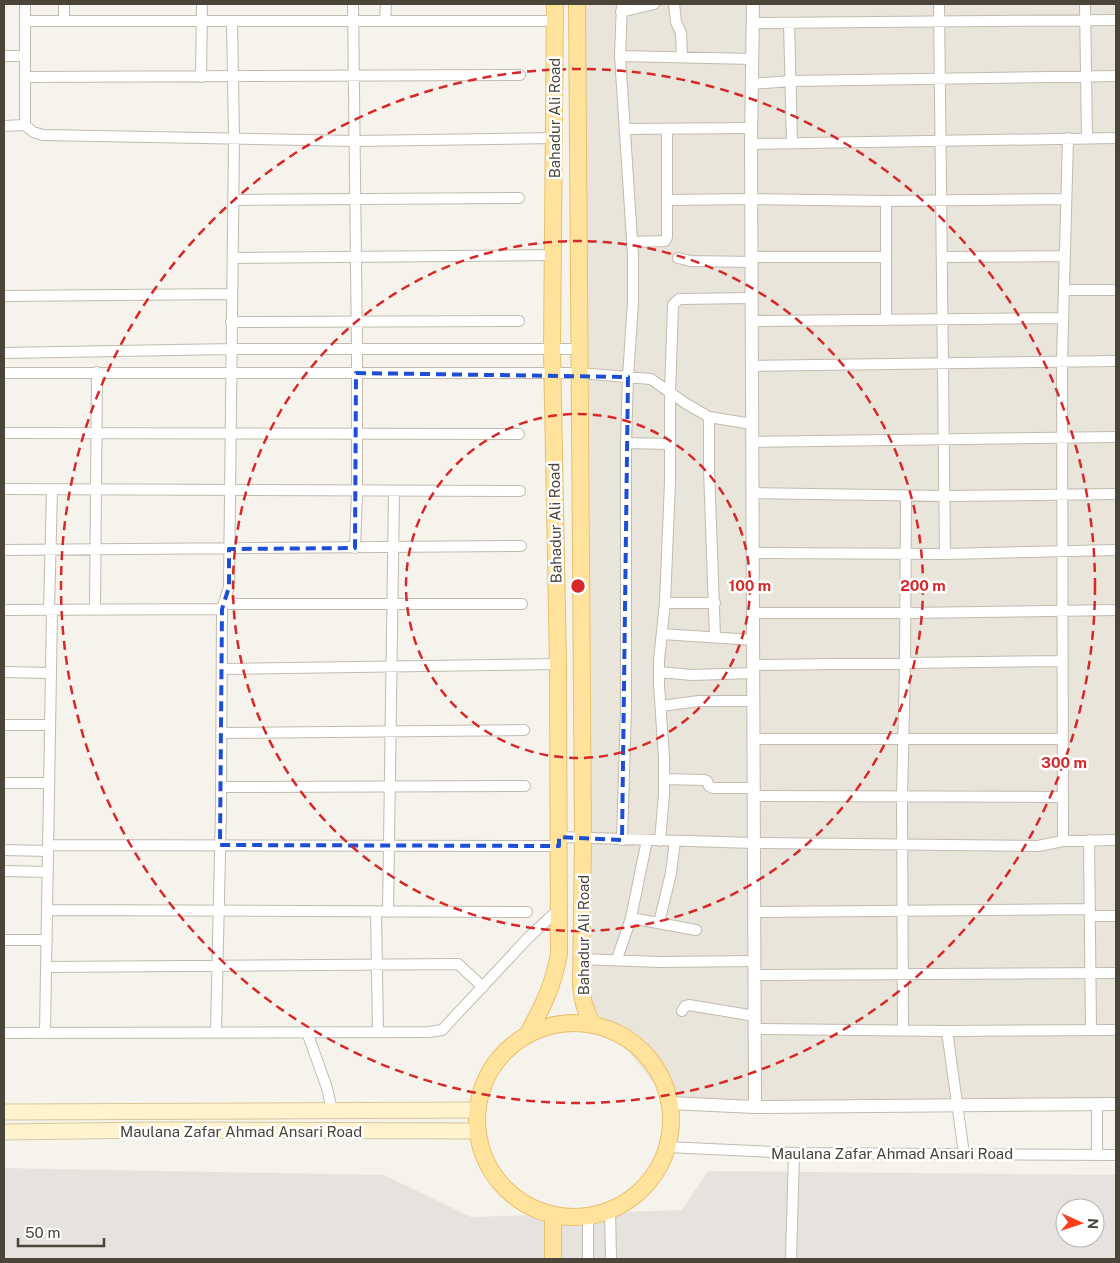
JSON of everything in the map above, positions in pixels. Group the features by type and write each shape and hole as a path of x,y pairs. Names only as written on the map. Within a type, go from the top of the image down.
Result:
{"main road":[{"name":"Bahadur Ali Road","path":"527,1035 545,1004 556,974 559,954 558,664 552,349 555,4"},
{"name":"Bahadur Ali Road","path":"577,4 583,839 580,959 582,998 586,1012 593,1025"},
{"path":"566,1023 593,1025 617,1033 638,1047 655,1067 664,1085 669,1103 670,1133 667,1148 658,1168 646,1185 635,1196 610,1210 576,1218 553,1215 528,1206 498,1181 480,1145 478,1131 480,1097 490,1072 506,1051 527,1035 552,1025 566,1023"},
{"name":"Maulana Zafar Ahmad Ansari Road","path":"4,1112 478,1110"},
{"name":"Maulana Zafar Ahmad Ansari Road","path":"4,1132 154,1130 478,1131"},
{"path":"553,1215 553,1259"}],"street":[{"path":"25,4 25,125"},
{"path":"64,4 64,21"},
{"path":"202,4 202,77"},
{"path":"354,4 357,349 355,548"},
{"path":"385,20 386,4"},
{"path":"622,840 626,707 626,443 633,302 632,242 620,56 622,8 654,4"},
{"path":"674,4 676,22 681,32 682,57"},
{"path":"753,4 751,144 755,1107"},
{"path":"939,4 944,318 945,554"},
{"path":"1085,4 1087,138"},
{"path":"25,21 354,22 385,20 555,20"},
{"path":"753,23 1116,20"},
{"path":"216,1032 223,607 229,587 234,200 232,21"},
{"path":"789,22 792,143"},
{"path":"4,56 25,56"},
{"path":"620,56 753,60"},
{"path":"25,77 520,75"},
{"path":"752,84 791,81 1116,76"},
{"path":"4,126 25,125 33,132 43,136 355,141 554,138"},
{"path":"632,242 665,241 666,239 666,128"},
{"path":"625,129 751,128"},
{"path":"1063,840 1062,361 1068,138"},
{"path":"751,144 1116,138"},
{"path":"234,200 519,198"},
{"path":"667,200 752,199 886,202 1066,199"},
{"path":"886,202 886,319"},
{"path":"232,258 553,255"},
{"path":"678,258 691,261 886,256"},
{"path":"943,257 1064,256"},
{"path":"1064,290 1116,290"},
{"path":"4,296 232,294"},
{"path":"660,840 664,779 659,672 665,603 670,482 670,393 673,305 679,299 752,298"},
{"path":"752,321 1063,318"},
{"path":"231,322 518,321"},
{"path":"4,353 357,349 579,349"},
{"path":"752,366 1116,361"},
{"path":"4,372 580,373 651,379 709,417 752,424"},
{"path":"95,610 97,372"},
{"path":"709,417 715,637"},
{"path":"4,433 520,434"},
{"path":"752,442 1116,437"},
{"path":"626,443 670,444"},
{"path":"4,489 357,492 520,491"},
{"path":"45,1033 50,783 50,550 52,490"},
{"path":"388,912 394,492"},
{"path":"753,493 906,496 1116,494"},
{"path":"903,1030 902,798 906,613 906,496"},
{"path":"4,550 521,546"},
{"path":"753,553 945,554 1116,550"},
{"path":"665,603 715,603"},
{"path":"4,610 392,604 522,604"},
{"path":"753,613 1116,610"},
{"path":"662,634 753,640"},
{"path":"659,672 692,675 753,669 905,664 1063,662"},
{"path":"222,669 558,664"},
{"path":"4,672 51,673"},
{"path":"661,706 699,702 754,700"},
{"path":"4,725 50,725"},
{"path":"221,733 524,730"},
{"path":"754,739 1063,739"},
{"path":"664,779 707,780 709,786 713,788 754,792 902,798 1063,797"},
{"path":"4,783 50,783"},
{"path":"221,787 525,786"},
{"path":"4,850 220,845 389,846 583,839 1038,846 1063,840 1116,840"},
{"path":"617,959 632,918 647,840"},
{"path":"1089,840 1090,1030"},
{"path":"659,924 671,873 675,841"},
{"path":"4,871 48,872"},
{"path":"4,1033 429,1032 442,1030 528,938 560,908"},
{"path":"47,910 527,912"},
{"path":"376,912 378,1031"},
{"path":"754,912 1090,912 1116,916"},
{"path":"632,918 696,930"},
{"path":"4,940 47,940"},
{"path":"580,959 659,962 754,961"},
{"path":"46,967 458,964 483,987"},
{"path":"755,975 1116,973"},
{"path":"682,1011 688,1005 755,1023 903,1030 1116,1030"},
{"path":"947,1031 964,1154"},
{"path":"307,1032 327,1088 332,1110"},
{"path":"669,1103 755,1107 1116,1104"},
{"path":"1097,1104 1097,1154"},
{"name":"Maulana Zafar Ahmad Ansari Road","path":"667,1148 794,1153 1116,1155"},
{"path":"791,1259 794,1153"},
{"path":"610,1210 611,1259"},
{"path":"588,1216 588,1259"}],"highlighted area":[{"path":"356,373 628,377 622,840 559,837 559,846 220,845 222,609 229,587 229,549 355,548"}],"shaded area":[{"path":"585,4 1116,4 1116,1100 669,1102 589,1002 590,546"},
{"path":"4,1168 384,1175 471,1217 682,1210 708,1171 1116,1175 1116,1259 4,1259"}]}
